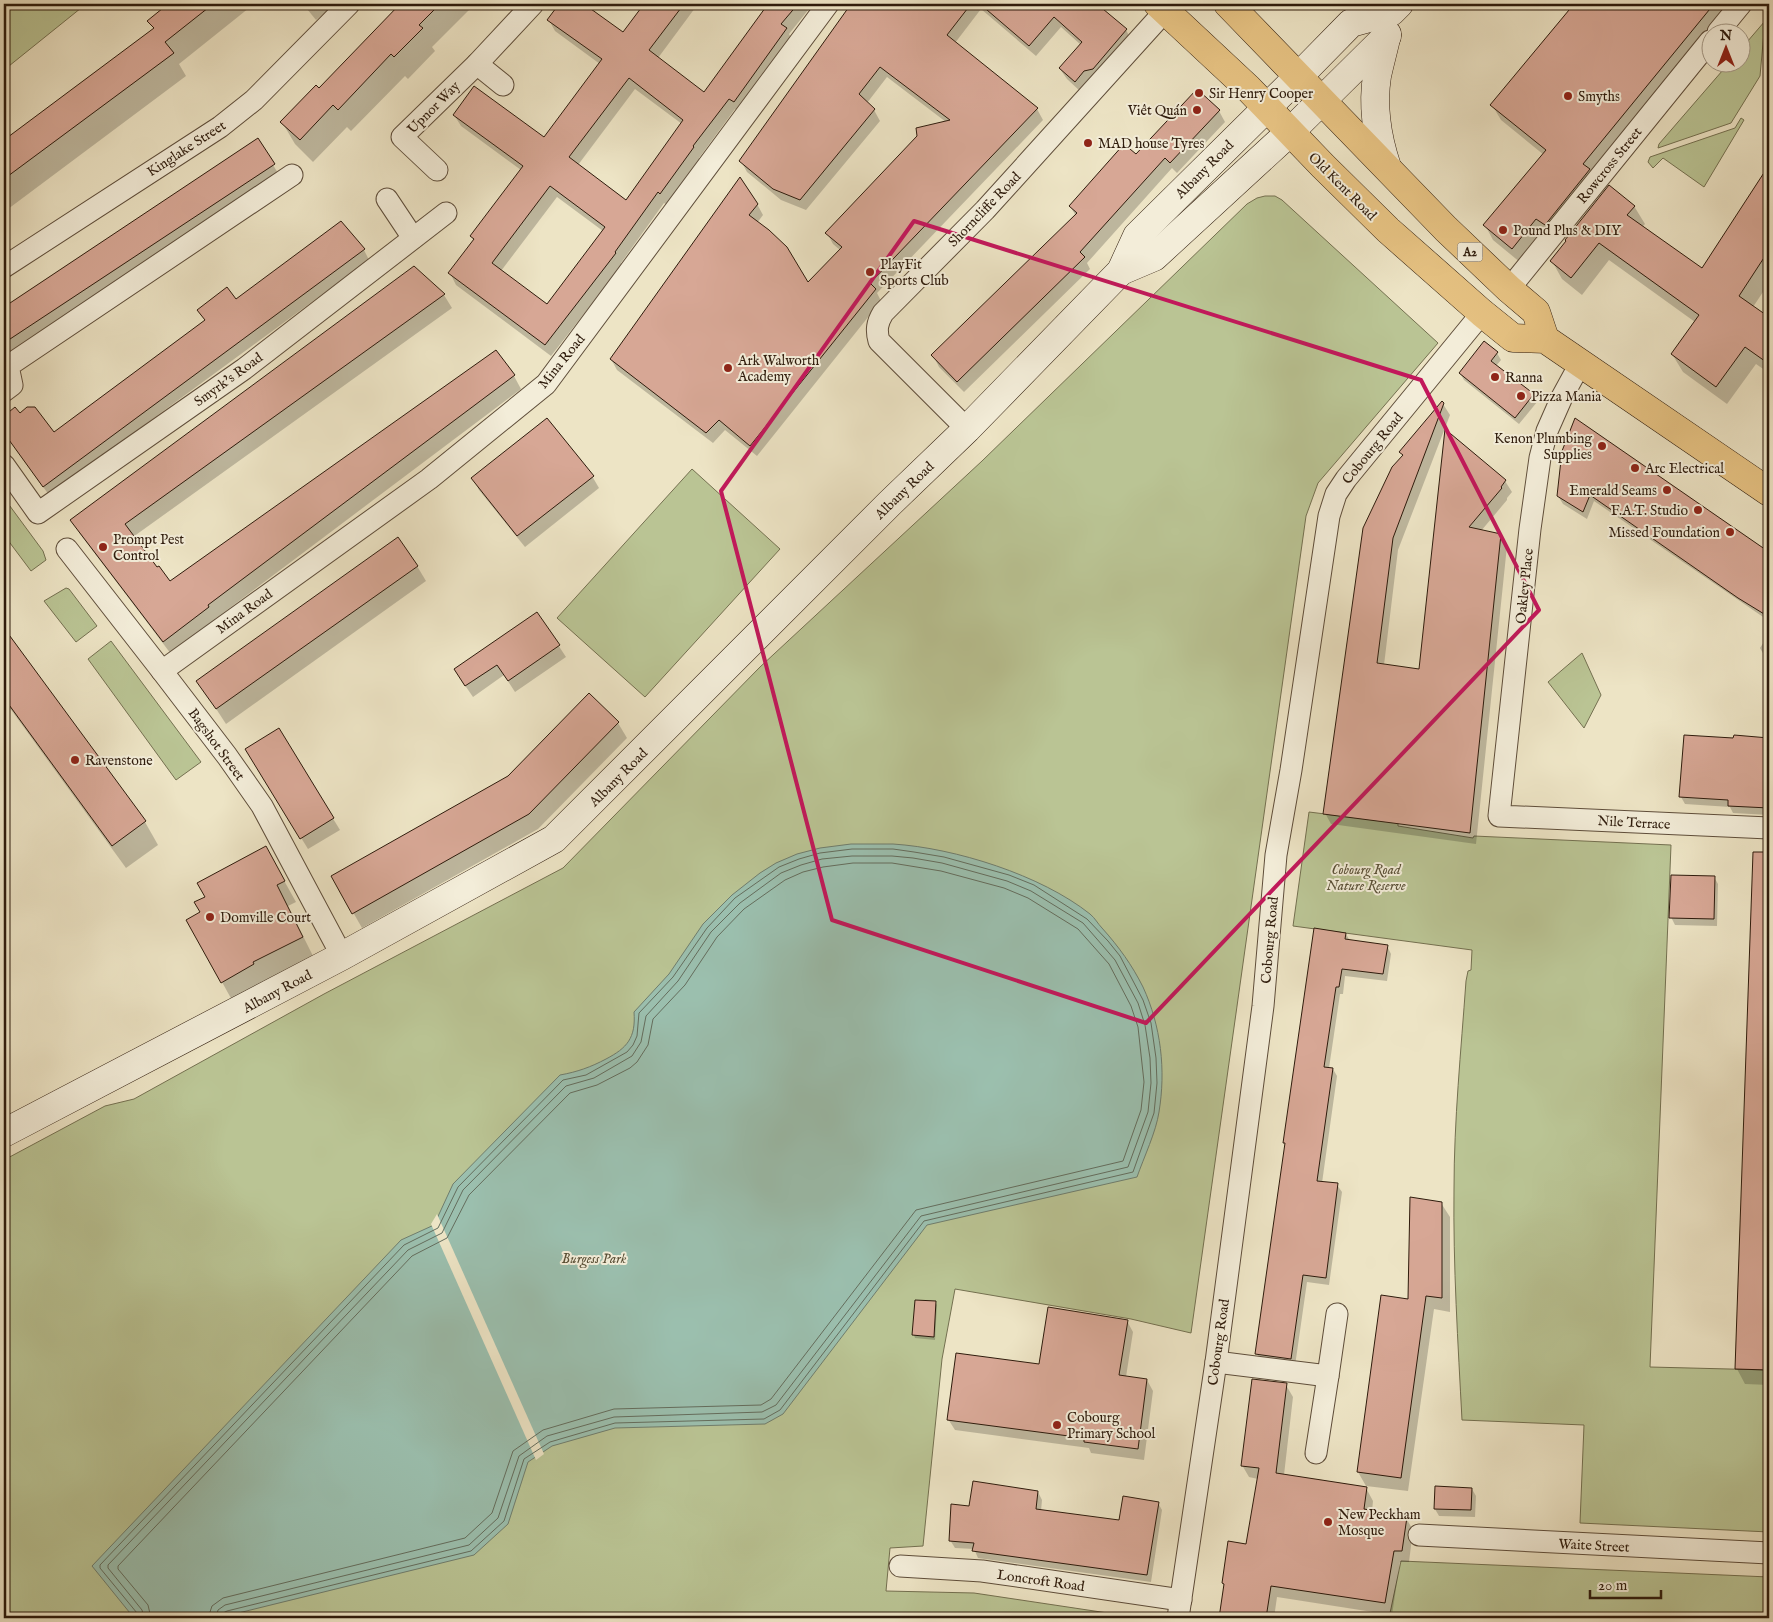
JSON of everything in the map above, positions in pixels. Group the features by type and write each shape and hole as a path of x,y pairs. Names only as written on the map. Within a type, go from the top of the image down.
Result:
{"highway":[{"name":"A2","path":"1228,4 1387,168 1509,289 1536,312 1545,339"},
{"name":"Old Kent Road","path":"1162,7 1266,107 1388,230 1482,313 1513,338 1545,339"},
{"path":"1545,339 1769,492"}],"main road":[{"name":"Albany Road","path":"4,1133 342,956 554,839 889,504 967,429 1121,271 1137,236 1351,22 1392,17"},
{"name":"Albany Road","path":"1121,271 1154,257 1290,132 1322,100 1392,17"},
{"path":"1387,168 1378,141 1376,99 1377,76 1392,17"}],"street":[{"name":"Kinglake Street","path":"4,267 220,127 254,100 349,4"},
{"name":"Upnor Way","path":"438,170 402,137 533,4"},
{"name":"Mina Road","path":"162,670 429,479 546,384 828,4"},
{"path":"1726,22 1741,4"},
{"name":"Shorncliffe Road","path":"967,429 879,341 876,332 878,321 883,313 985,210 1162,7"},
{"name":"Rowcross Street","path":"1509,289 1700,53"},
{"path":"476,64 503,85"},
{"path":"4,391 12,385 8,366 292,175"},
{"path":"387,199 412,238"},
{"name":"Smyrk's Road","path":"4,465 38,513 244,369 446,213"},
{"name":"Cobourg Road","path":"1180,1609 1216,1362 1263,1006 1276,855 1291,770 1329,516 1336,494 1346,479 1482,313"},
{"name":"Oakley Place","path":"1499,816 1530,529 1540,458 1547,431 1562,397 1580,364"},
{"name":"Bagshot Street","path":"66,548 162,670 262,806 342,956"},
{"name":"Nile Terrace","path":"1499,816 1769,828"},
{"path":"1316,1453 1337,1314"},
{"path":"1216,1362 1328,1376"},
{"name":"Waite Street","path":"1418,1535 1769,1553"},
{"name":"Loncroft Road","path":"900,1566 982,1571 1180,1609"}],"highlighted area":[{"path":"914,221 1421,380 1539,610 1146,1023 832,920 721,491"}],"green space":[{"path":"4,4 86,4 4,70"},
{"path":"1765,21 1760,76 1731,123 1658,148 1659,144 1721,72 1750,72 1750,38"},
{"path":"1741,118 1744,120 1704,187 1663,158 1653,168 1648,162 1650,157 1735,128"},
{"name":"Burgess Park","path":"1265,196 1275,196 1282,200 1438,343 1318,483 1306,516 1191,1333 1131,1319 955,1289 942,1359 923,1546 890,1548 886,1591 974,1593 1141,1618 4,1618 4,1160 105,1106 134,1099 324,994 563,868 760,667 982,461 1247,204"},
{"path":"692,469 780,549 645,697 557,618"},
{"path":"4,498 43,551 46,560 31,571 4,535"},
{"path":"66,588 69,589 97,626 76,642 44,601"},
{"path":"111,641 201,762 176,780 88,659"},
{"path":"1582,653 1601,695 1584,728 1548,682"},
{"name":"Cobourg Road Nature Reserve","path":"1309,812 1398,823 1398,826 1473,838 1474,836 1671,845 1650,1367 1769,1370 1769,1532 1580,1523 1584,1425 1462,1420 1455,1276 1454,1163 1466,981 1468,971 1471,970 1472,950 1293,926"},
{"path":"1401,1561 1769,1577 1769,1618 1389,1618"}],"water":[{"path":"851,844 893,844 943,851 970,858 996,866 1047,887 1070,900 1093,917 1120,949 1139,979 1149,1002 1158,1033 1162,1064 1159,1112 1153,1136 1137,1177 927,1225 783,1414 765,1424 615,1428 552,1446 528,1462 508,1524 474,1555 218,1618 134,1618 92,1566 401,1240 434,1225 453,1184 560,1075 578,1071 595,1064 620,1051 625,1046 632,1035 634,1012 669,974 703,924 732,895 760,873 776,863 797,854 820,848"}],"pier":[{"path":"437,1214 544,1454 536,1460 431,1224"}],"building":[{"path":"168,4 213,4 165,42 174,53 4,179 4,140 154,28 147,21"},
{"path":"400,4 440,4 419,25 423,28 394,57 391,54 338,110 333,105 300,140 280,122 316,85 319,88"},
{"path":"559,4 584,4 623,32 644,4 684,4 649,50 704,92 768,4 798,4 781,24 787,28 734,102 729,99 693,146 660,194 658,192 616,253 545,345 448,273 474,239 470,236 523,166 453,115 474,86 544,137 602,59 547,20","holes":["629,78 683,120 626,200 569,157","550,186 605,227 547,304 492,263"]},
{"path":"851,4 971,4 947,35 1038,108 870,283 876,289 750,446 719,420 706,433 610,359 740,177 758,204 749,215 787,247 808,282 842,247 825,233 917,136 916,128 950,120 880,67 859,94 875,109 800,200 773,189 739,161"},
{"path":"980,4 1097,4 1127,29 1093,69 1084,71 1075,82 1059,68 1082,42 1054,17 1029,46"},
{"path":"1574,4 1714,4 1583,164 1590,169 1545,225 1536,219 1512,249 1483,225 1546,150 1490,105"},
{"path":"1197,89 1220,110 1170,163 1165,158 1080,252 1085,257 957,382 931,355 1077,213 1069,206 1124,144 1136,154"},
{"path":"258,138 275,164 4,343 4,307"},
{"path":"1769,165 1769,250 1739,296 1769,317 1769,364 1745,347 1716,387 1671,354 1699,315 1599,243 1571,278 1550,261 1609,185 1635,206 1627,215 1702,268"},
{"path":"341,221 365,249 43,487 4,433 4,416 15,407 20,413 27,407 35,407 54,432 205,320 197,310 227,287 236,299"},
{"path":"414,266 445,294 125,524 157,567 159,566 170,581 496,350 515,375 208,605 209,607 163,642 70,520"},
{"path":"1484,341 1498,352 1491,361 1534,394 1515,418 1459,373"},
{"path":"1442,401 1444,403 1393,538 1377,663 1419,669 1445,429 1506,480 1502,488 1469,527 1501,534 1470,833 1323,814 1363,528 1392,467 1403,455 1399,452"},
{"path":"547,418 594,476 517,536 471,478"},
{"path":"1575,418 1769,552 1769,617 1738,598 1590,495 1583,512 1557,496 1562,451"},
{"path":"398,537 418,566 216,709 196,681"},
{"path":"537,612 560,645 508,681 497,665 465,686 454,669"},
{"name":"Ravenstone","path":"4,628 146,821 112,846 4,698"},
{"path":"589,693 619,722 529,814 352,914 331,876 508,776"},
{"path":"279,728 334,818 300,839 245,749"},
{"path":"1684,735 1733,738 1734,735 1769,738 1769,808 1728,806 1728,800 1679,797"},
{"name":"Domville Court","path":"266,846 285,881 277,885 303,937 253,962 254,964 221,983 186,920 200,912 194,902 205,897 197,883"},
{"path":"1753,852 1769,852 1769,1370 1735,1369"},
{"path":"1671,875 1715,876 1714,919 1669,918"},
{"path":"1314,928 1346,933 1345,939 1388,945 1383,974 1342,969 1339,987 1336,987 1324,1067 1333,1068 1317,1181 1338,1183 1326,1278 1303,1275 1291,1359 1255,1354"},
{"path":"1410,1197 1442,1202 1442,1298 1426,1296 1401,1478 1357,1472 1381,1295 1408,1299"},
{"path":"915,1300 936,1301 934,1337 912,1335"},
{"path":"1048,1307 1128,1320 1119,1375 1147,1379 1138,1449 1084,1442 1084,1438 947,1420 956,1353 1039,1364"},
{"path":"1252,1379 1287,1383 1276,1473 1367,1487 1364,1509 1407,1517 1402,1551 1394,1551 1385,1603 1271,1586 1266,1618 1219,1618 1228,1541 1246,1544 1259,1468 1241,1466"},
{"path":"973,1481 1038,1491 1036,1509 1119,1520 1123,1496 1159,1502 1147,1575 972,1551 974,1543 949,1541 951,1504 969,1506"},
{"path":"1435,1486 1472,1488 1471,1510 1434,1509"}],"place":[{"name":"Sir Henry Cooper","path":"1199,93"},
{"name":"Smyths","path":"1568,96"},
{"name":"Viêt Quán","path":"1197,110"},
{"name":"MAD house Tyres","path":"1088,143"},
{"name":"Pound Plus & DIY","path":"1503,230"},
{"name":"PlayFit Sports Club","path":"870,272"},
{"name":"Ark Walworth Academy","path":"728,368"},
{"name":"Ranna","path":"1495,377"},
{"name":"Pizza Mania","path":"1521,396"},
{"name":"Kenon Plumbing Supplies","path":"1602,446"},
{"name":"Arc Electrical","path":"1635,468"},
{"name":"Emerald Seams","path":"1667,490"},
{"name":"F.A.T. Studio","path":"1698,510"},
{"name":"Missed Foundation","path":"1730,532"},
{"name":"Prompt Pest Control","path":"103,547"},
{"name":"Ravenstone","path":"75,760"},
{"name":"Domville Court","path":"210,917"},
{"name":"Cobourg Primary School","path":"1057,1425"},
{"name":"New Peckham Mosque","path":"1328,1522"}]}
